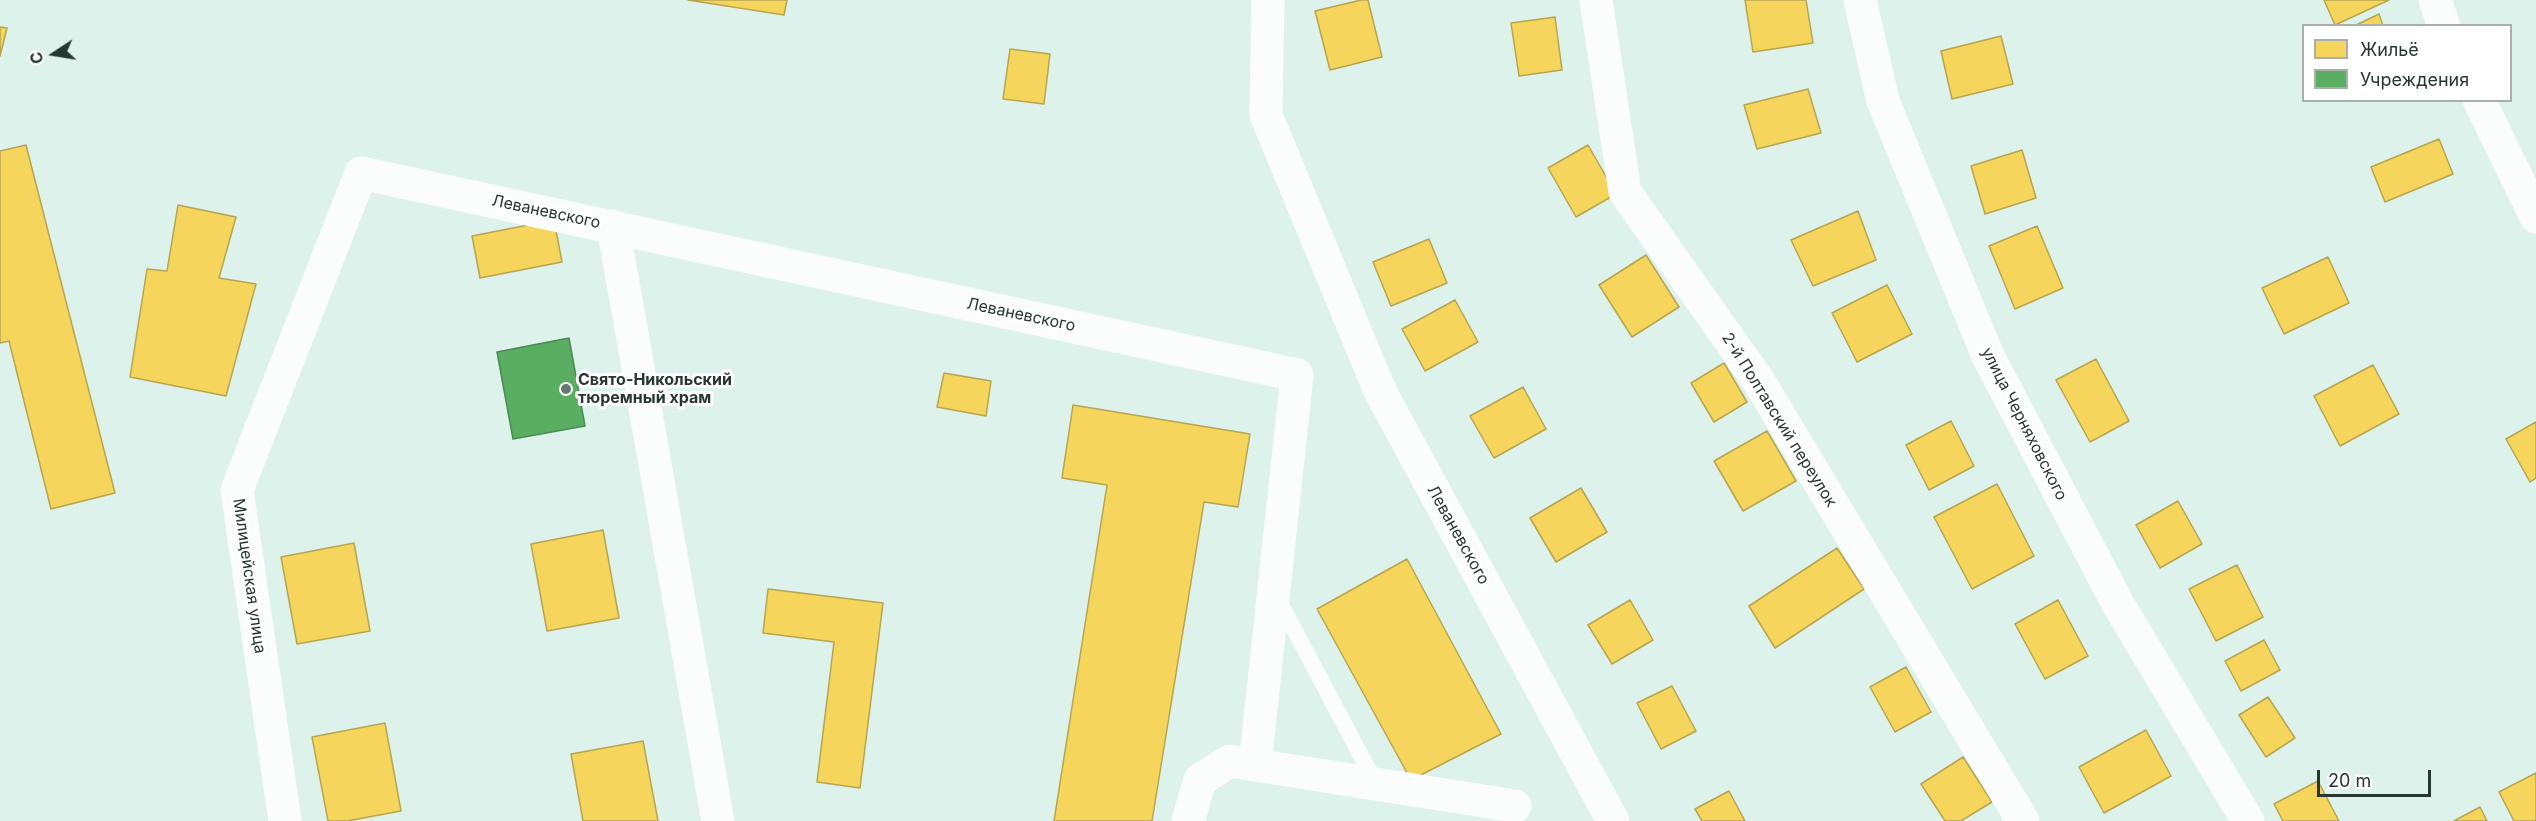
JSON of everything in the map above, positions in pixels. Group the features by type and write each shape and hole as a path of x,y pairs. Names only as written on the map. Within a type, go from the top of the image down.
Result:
{"street":[{"name":"Леваневского","path":"1268,0 1266,116 1380,391 1613,821"},
{"name":"2-й Полтавский переулок","path":"1596,0 1625,192 1758,380 2023,821"},
{"name":"улица Черняховского","path":"1860,0 1883,101 1988,356 2118,604 2248,821"},
{"path":"2436,0 2443,24"},
{"path":"2480,102 2536,217"},
{"name":"Леваневского","path":"361,173 1298,375 1255,765"},
{"name":"Милицейская улица","path":"285,821 237,490 361,173"},
{"path":"613,226 718,821"},
{"path":"1188,821 1200,780 1230,760 1515,806"}],"lane":[{"path":"1274,590 1377,785"}],"building: Жильё":[{"path":"688,0 787,0 784,15"},
{"path":"1368,0 1382,57 1330,70 1315,11"},
{"path":"1745,0 1806,0 1813,43 1753,52"},
{"path":"2324,0 2389,0 2337,24 2335,24"},
{"path":"2379,14 2382,24 2358,24"},
{"path":"1555,17 1562,70 1519,76 1511,23"},
{"path":"0,27 7,28 0,56"},
{"path":"2001,36 2013,84 1952,99 1941,51"},
{"path":"1010,49 1050,54 1044,104 1003,99"},
{"path":"1808,89 1821,133 1757,149 1744,105"},
{"path":"2439,139 2453,174 2385,202 2371,167"},
{"path":"26,145 115,493 51,509 9,341 0,343 0,151"},
{"path":"1588,145 1616,194 1576,217 1548,168"},
{"path":"2022,150 2036,198 1985,214 1971,166"},
{"path":"178,205 236,217 219,278 256,284 226,396 130,377 147,269 167,271"},
{"path":"1858,211 1876,260 1813,286 1791,240"},
{"path":"554,220 562,262 480,278 472,236"},
{"path":"2037,226 2063,288 2015,309 1989,246"},
{"path":"1429,239 1447,283 1391,306 1373,262"},
{"path":"1646,255 1679,307 1632,337 1599,285"},
{"path":"2328,257 2349,303 2284,334 2262,288"},
{"path":"1887,285 1912,334 1857,362 1832,313"},
{"path":"1455,300 1478,342 1425,371 1402,329"},
{"path":"2096,359 2129,421 2090,442 2056,380"},
{"path":"1724,363 1747,402 1714,422 1691,383"},
{"path":"2373,365 2399,414 2340,446 2314,396"},
{"path":"944,373 991,381 986,416 937,407"},
{"path":"1523,387 1546,429 1494,458 1470,416"},
{"path":"1073,405 1250,434 1238,507 1204,502 1152,821 1054,821 1107,485 1062,478"},
{"path":"1951,421 1974,466 1929,490 1906,445"},
{"path":"2536,422 2536,478 2530,482 2506,439"},
{"path":"1767,431 1796,481 1743,511 1714,461"},
{"path":"1997,484 2034,556 1972,589 1934,517"},
{"path":"1581,488 1607,532 1556,562 1530,518"},
{"path":"2178,501 2202,544 2160,568 2136,525"},
{"path":"603,530 619,618 547,631 531,544"},
{"path":"354,543 370,631 297,644 281,557"},
{"path":"1837,548 1864,589 1775,648 1749,606"},
{"path":"1407,559 1501,734 1411,780 1317,609"},
{"path":"2237,565 2263,617 2216,641 2189,589"},
{"path":"768,589 883,603 860,788 817,782 834,642 763,633"},
{"path":"1630,600 1653,640 1612,664 1588,625"},
{"path":"2058,600 2088,656 2045,679 2015,624"},
{"path":"2264,640 2280,670 2241,691 2225,661"},
{"path":"1906,667 1931,712 1895,732 1870,687"},
{"path":"1672,686 1696,731 1661,749 1637,703"},
{"path":"2268,697 2295,738 2266,757 2239,715"},
{"path":"385,723 401,811 347,821 328,821 312,737"},
{"path":"2146,730 2171,776 2104,813 2079,767"},
{"path":"643,741 658,821 583,821 571,754"},
{"path":"1963,757 1992,802 1961,821 1945,821 1921,784"},
{"path":"2536,773 2536,821 2514,821 2499,792"},
{"path":"2318,781 2339,821 2283,821 2274,804"},
{"path":"1729,791 1745,821 1702,821 1695,809"},
{"path":"2480,807 2487,821 2454,821"}],"building: Учреждения":[{"path":"569,338 585,426 513,439 497,352"}],"place":[{"name":"Свято-Никольский тюремный храм","path":"566,389"}]}
